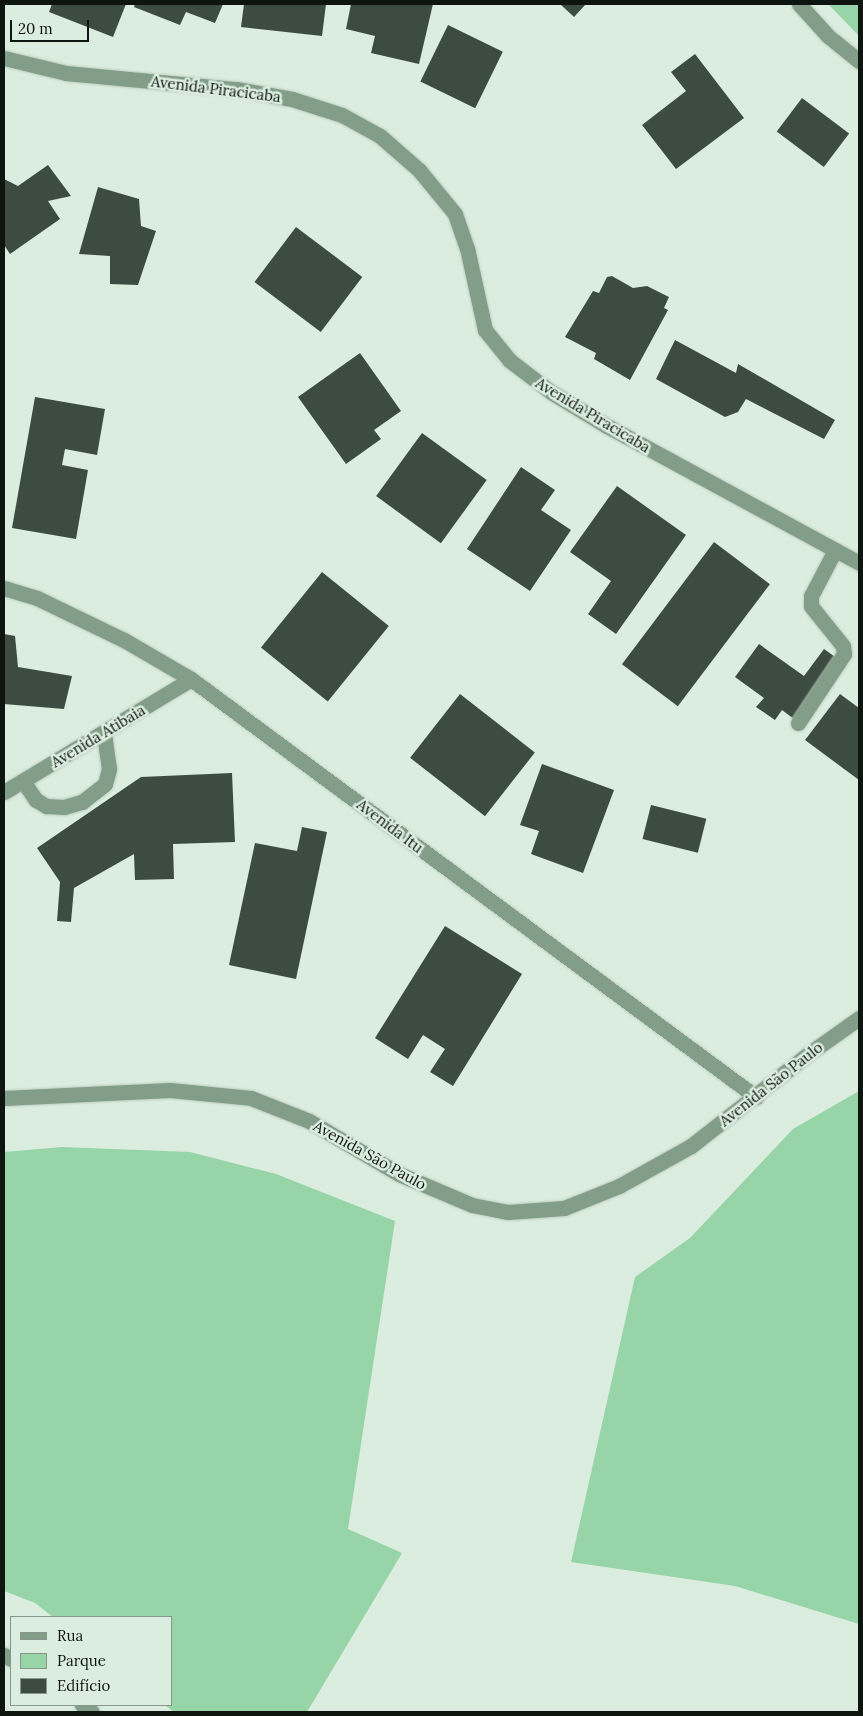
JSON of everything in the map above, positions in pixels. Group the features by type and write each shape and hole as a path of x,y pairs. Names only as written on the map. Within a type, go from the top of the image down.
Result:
{"street":[{"path":"799,4 828,36 859,61"},
{"name":"Avenida Piracicaba","path":"4,58 66,73 236,88 292,99 342,115 380,136 419,170 455,214 467,248 485,330 509,360 550,392 607,426 859,563"},
{"path":"798,723 844,654 843,646 811,606 811,596 835,550"},
{"name":"Avenida Itu","path":"4,588 38,598 124,640 191,679 756,1097"},
{"name":"Avenida Atibaia","path":"4,792 191,679"},
{"path":"23,781 36,800 46,806 64,807 82,802 104,784 109,769 104,733"},
{"name":"Avenida São Paulo","path":"4,1098 170,1090 251,1098 309,1121 400,1174 472,1205 508,1212 564,1208 619,1186 691,1146 756,1097 811,1052 859,1018"}],"green space":[{"path":"828,4 859,4 859,36 835,11"},
{"path":"859,1091 859,1624 735,1586 571,1562 635,1277 690,1238 793,1129"},
{"path":"62,1147 190,1152 276,1174 395,1221 348,1529 402,1553 307,1712 174,1712 166,1706 172,1706 172,1616 52,1616 35,1603 4,1591 4,1152"}],"building":[{"path":"52,4 126,4 113,37 49,12"},
{"path":"135,4 223,4 215,23 186,12 180,25 134,7"},
{"path":"244,4 326,4 322,36 241,27"},
{"path":"351,4 433,4 419,64 371,53 375,36 346,29"},
{"path":"560,4 586,4 574,17"},
{"path":"448,25 503,52 475,108 420,82"},
{"path":"695,54 744,118 676,169 642,125 686,91 671,72"},
{"path":"802,98 849,134 824,167 777,132"},
{"path":"48,165 71,196 48,201 60,219 10,254 4,245 4,179 18,186"},
{"path":"98,187 139,199 141,226 156,231 138,285 110,284 110,256 79,254"},
{"path":"296,227 362,277 321,332 254,282"},
{"path":"612,276 633,288 647,286 669,297 664,308 668,310 630,380 594,359 596,353 565,337 593,291 599,293 607,277"},
{"path":"675,340 736,373 738,364 835,420 824,439 746,399 738,412 725,417 656,379"},
{"path":"360,353 401,411 374,430 381,439 346,464 298,397"},
{"path":"35,397 105,409 97,455 65,449 62,465 88,470 76,539 12,528"},
{"path":"422,433 487,480 441,543 376,496"},
{"path":"521,467 555,490 541,510 571,530 530,591 467,549"},
{"path":"617,486 686,535 616,634 588,614 611,581 570,552"},
{"path":"714,542 770,584 678,706 622,664"},
{"path":"322,572 389,626 328,702 261,647"},
{"path":"4,634 15,636 18,667 72,676 64,709 4,704"},
{"path":"759,644 804,676 824,649 838,659 794,719 782,710 775,720 756,707 764,698 735,677"},
{"path":"460,694 535,752 485,816 410,758"},
{"path":"840,694 859,708 859,780 805,740"},
{"path":"542,764 614,790 583,873 531,854 539,831 520,825"},
{"path":"232,773 235,842 173,844 174,879 135,880 134,854 74,888 71,922 57,921 60,882 37,848 141,777"},
{"path":"651,805 706,819 698,853 643,839"},
{"path":"302,827 327,832 296,979 229,965 255,843 297,851"},
{"path":"445,926 522,974 453,1086 430,1072 445,1049 423,1035 408,1059 375,1038"}]}
